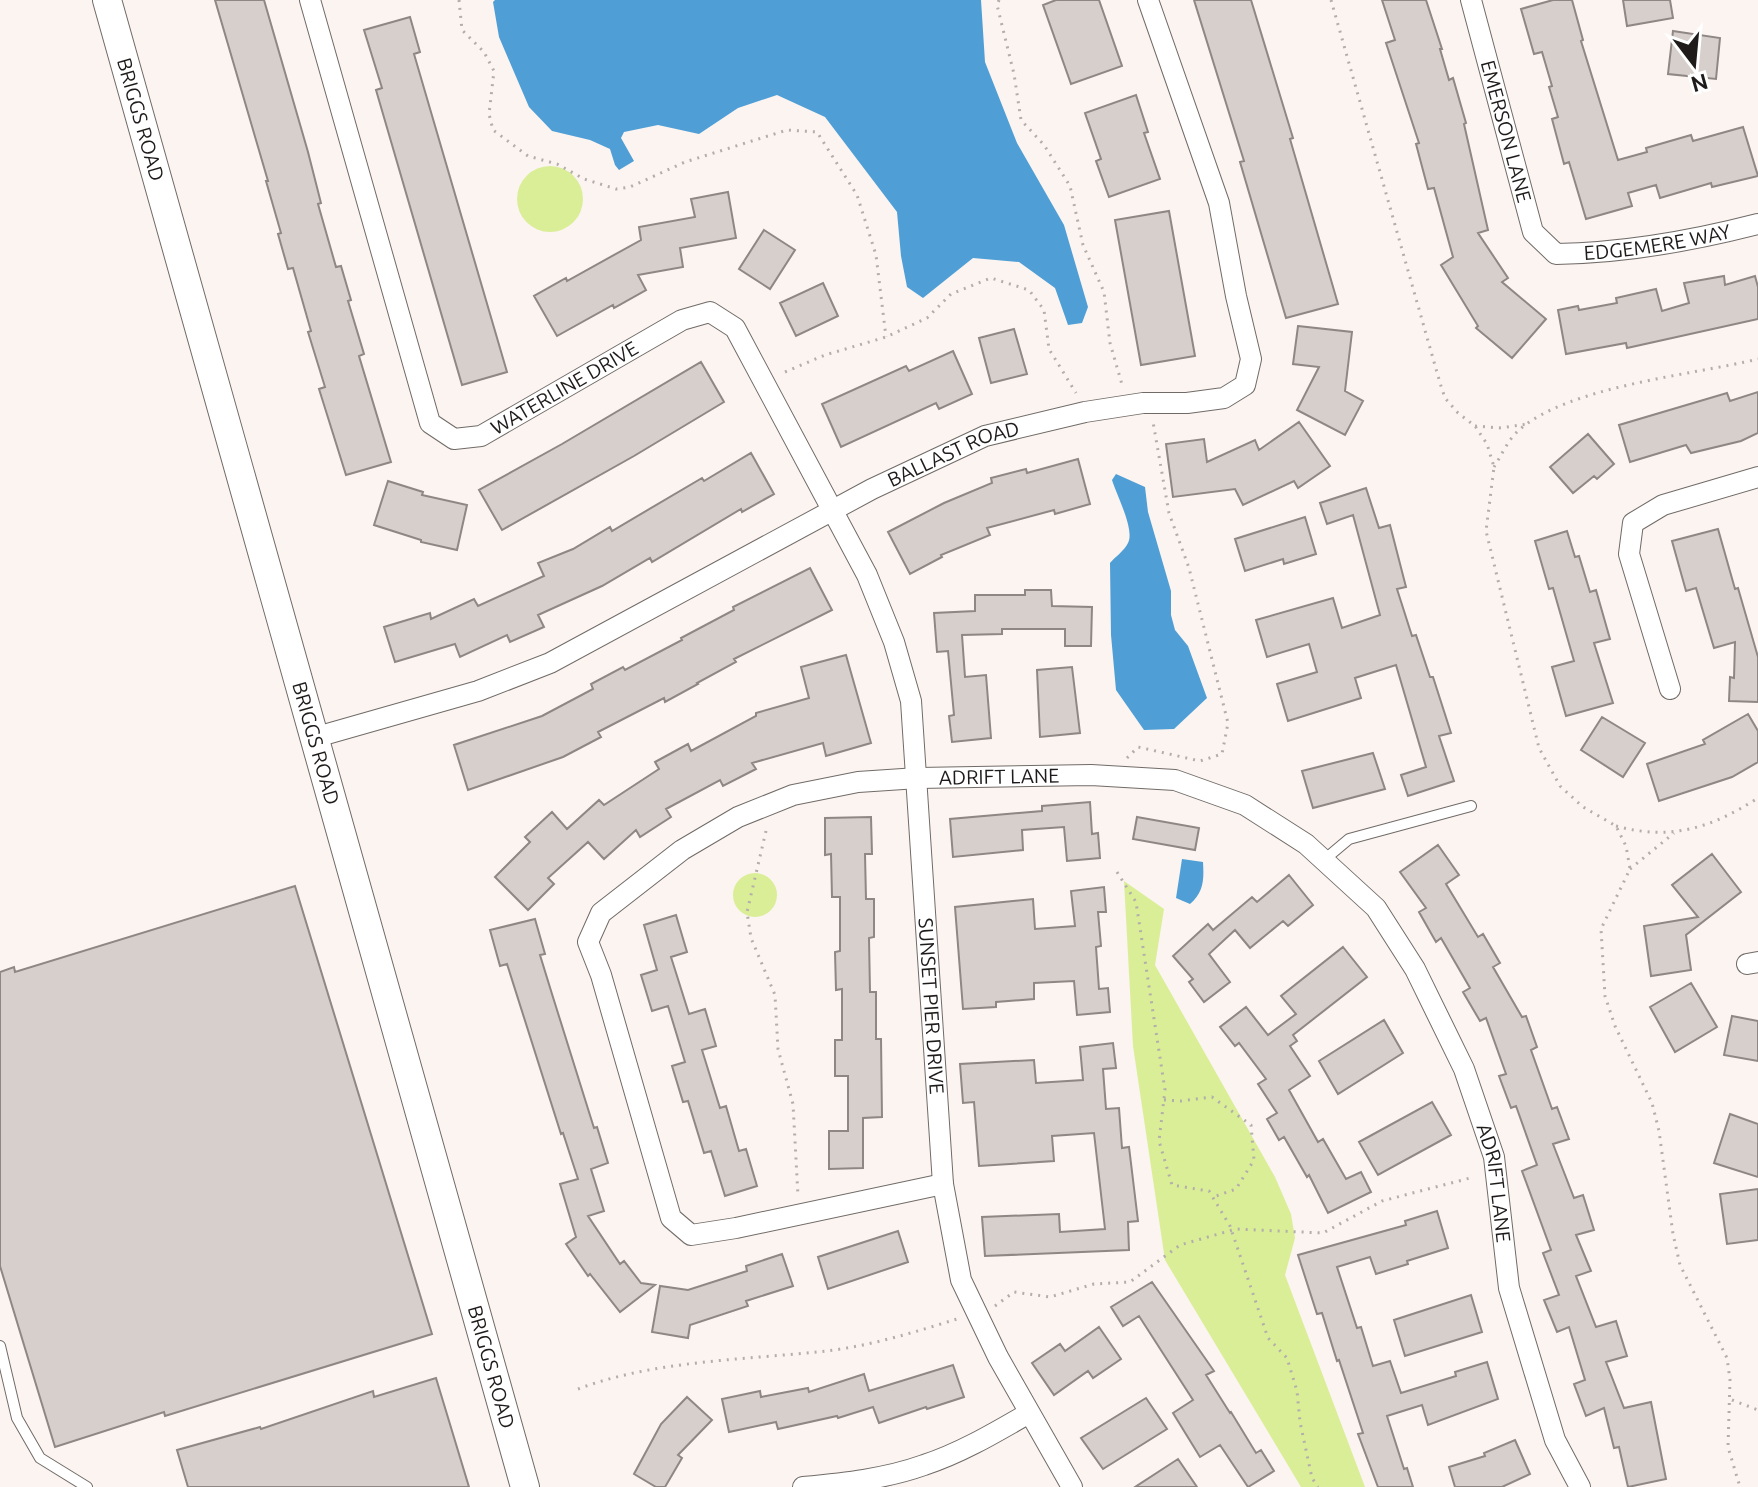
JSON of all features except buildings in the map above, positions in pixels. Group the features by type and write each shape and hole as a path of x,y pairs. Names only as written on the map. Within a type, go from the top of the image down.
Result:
{"main road":[{"name":"BRIGGS ROAD","path":"107,0 525,1487"}],"street":[{"name":"WATERLINE DRIVE","path":"310,0 430,423 454,439 481,436 682,320 710,312 735,328 832,510"},
{"name":"BALLAST ROAD","path":"313,738 478,691 550,663 832,510 985,436 1085,412 1143,403 1187,403 1224,398 1245,385 1251,359 1219,203 1148,0"},
{"name":"EMERSON LANE","path":"1471,0 1533,232 1556,254"},
{"name":"EDGEMERE WAY","path":"1556,254 1593,254 1696,239 1758,224"},
{"path":"1670,689 1629,554 1633,523 1663,505 1758,477"},
{"name":"SUNSET PIER DRIVE","path":"832,510 867,575 894,642 911,701 943,1184 961,1280 998,1357 1072,1487"},
{"name":"ADRIFT LANE","path":"943,1184 691,1235 671,1218 666,1206 601,975 588,942 601,913 682,850 738,817 793,795 858,782 1091,775 1175,780 1245,805 1306,844 1376,908 1415,969 1464,1069 1494,1157 1509,1288 1555,1440 1580,1487"},
{"path":"803,1487 861,1481 925,1465 1029,1413"}],"lane":[{"path":"1324,860 1349,839 1471,806"},
{"path":"0,1346 17,1418 40,1458 87,1487"}],"path":[{"path":"459,0 462,30 484,52 494,71 489,114 493,130 528,156 557,164 584,179 616,189 630,187 685,162 787,130 817,132 857,195 876,255 886,337"},
{"path":"999,0 997,5 1014,74 1021,120 1044,145 1070,186 1083,245 1104,292 1110,343 1124,392"},
{"path":"1331,0 1440,383 1451,405 1475,426 1487,444 1494,467 1486,531 1539,748 1560,786 1583,807 1616,826 1637,832 1674,833 1703,827 1758,798"},
{"path":"785,372 825,355 886,337 927,318 951,294 991,278 1029,290 1044,310 1049,349 1076,393"},
{"path":"1494,467 1517,432 1570,403 1653,379 1758,359"},
{"path":"1124,760 1138,747 1200,761 1222,754 1228,723 1189,568 1169,513 1152,418"},
{"path":"1475,426 1501,428 1531,423"},
{"path":"1616,826 1626,846 1630,869"},
{"path":"766,831 747,912 751,938 775,995 778,1049 793,1104 798,1196"},
{"path":"1674,833 1630,869 1601,929 1605,996 1615,1026 1652,1103 1680,1265 1727,1358 1730,1399 1728,1447 1740,1487"},
{"path":"1117,872 1136,902 1165,1090 1159,1141 1172,1185 1209,1191 1230,1226 1268,1338 1287,1358 1297,1391 1312,1478 1318,1487"},
{"path":"1164,1100 1212,1097 1251,1125 1254,1160 1236,1189 1213,1197"},
{"path":"990,1310 1014,1292 1050,1297 1094,1284 1130,1282 1180,1245 1236,1229 1323,1233 1382,1201 1474,1177"},
{"path":"578,1389 603,1380 703,1363 829,1351 909,1334 963,1318"},
{"path":"1730,1399 1758,1410"}],"green space":[{"path":"550,166 573,176 583,199 573,222 550,232 527,222 517,199 527,176"},
{"path":"755,873 771,879 777,895 771,911 755,917 739,911 733,895 739,879"},
{"path":"1124,881 1164,909 1155,965 1275,1177 1291,1214 1295,1238 1285,1275 1365,1487 1301,1487 1165,1260 1133,1046"}],"water":[{"path":"495,0 981,0 985,62 1017,143 1064,225 1088,307 1082,323 1068,325 1055,288 1019,262 973,258 923,298 907,287 897,212 825,117 777,95 738,108 699,134 658,125 624,132 621,138 634,161 619,170 610,149 590,140 552,131 529,107 499,37"},
{"path":"1116,474 1145,487 1148,512 1171,591 1171,615 1175,630 1188,646 1207,698 1174,729 1144,730 1116,690 1110,563 1125,548 1130,537 1112,480"},
{"path":"1182,859 1203,862 1202,885 1190,904 1176,898"}]}
